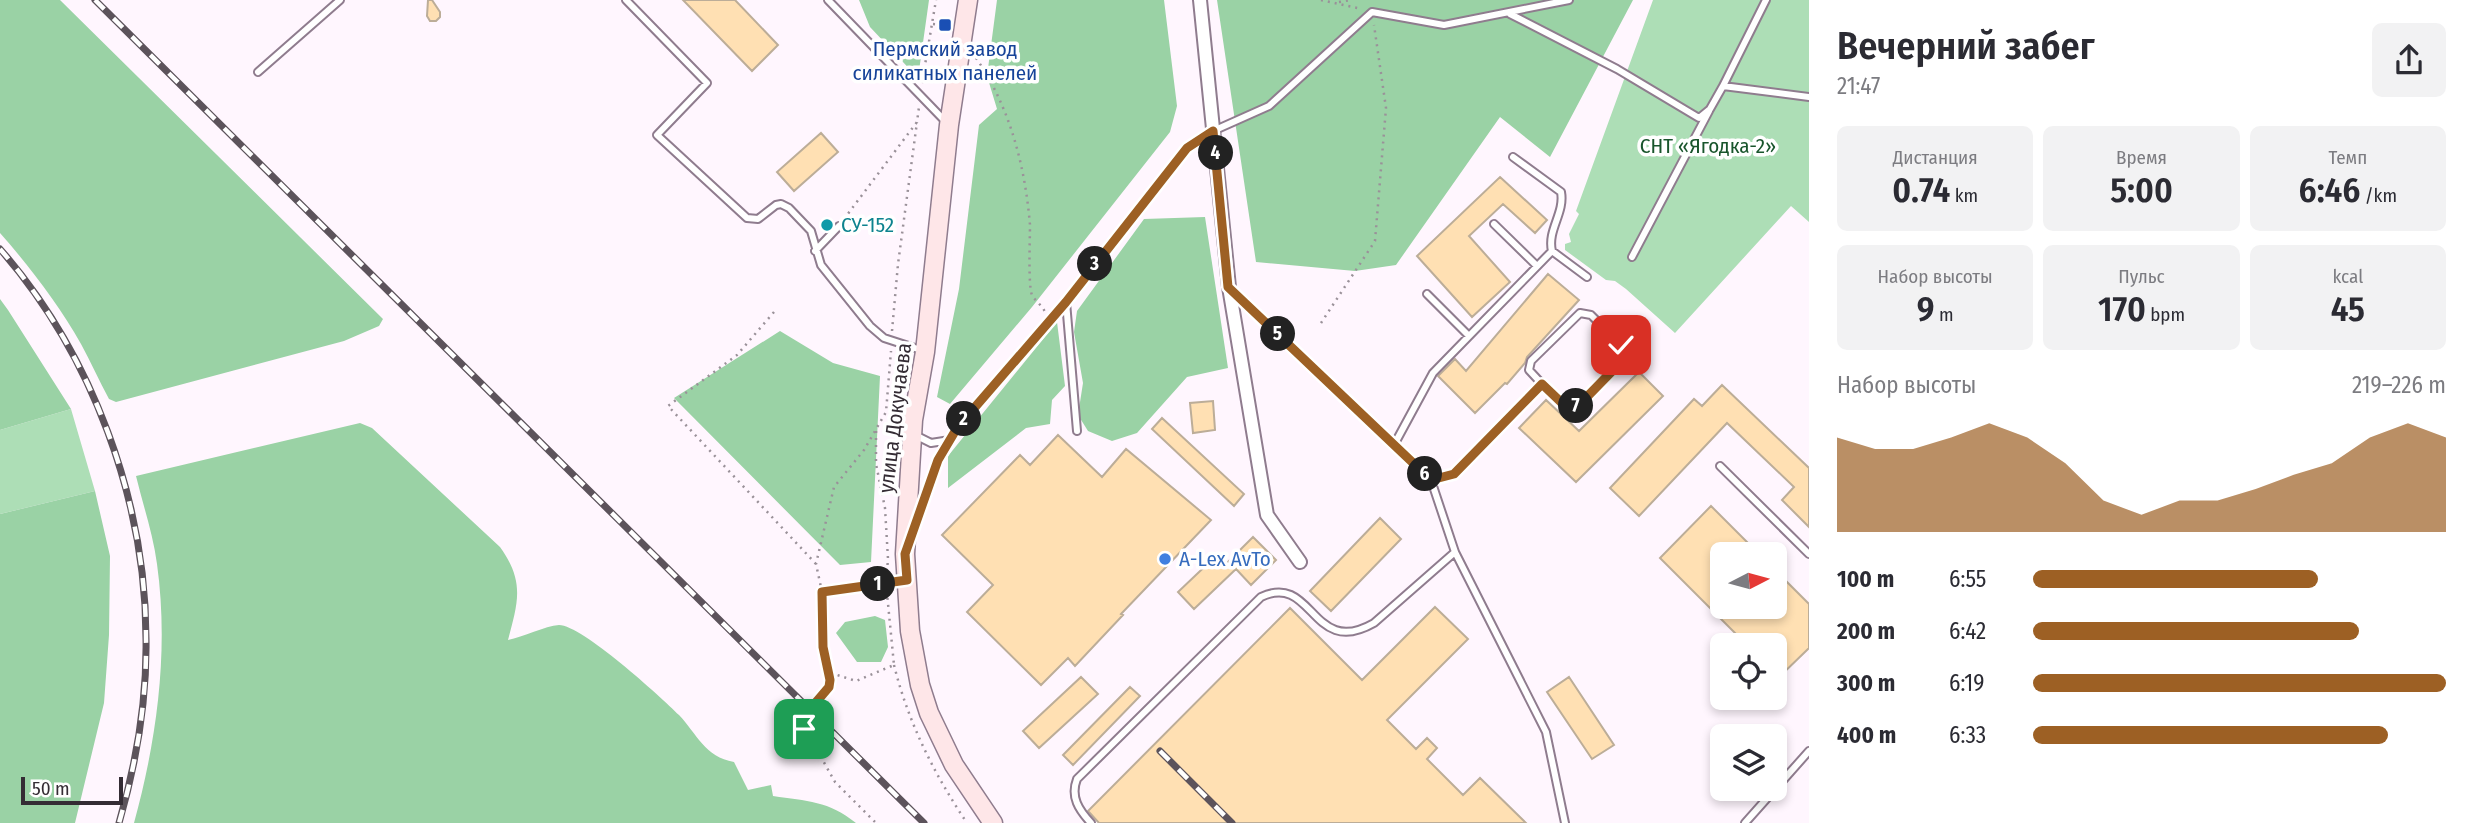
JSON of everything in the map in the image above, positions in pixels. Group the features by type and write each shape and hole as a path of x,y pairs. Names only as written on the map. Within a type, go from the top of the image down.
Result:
{"main road":[{"name":"улица Докучаева","path":"968,0 949,125 925,352 912,434 905,554 910,631 920,685 929,713 954,765 993,823"}],"street":[{"path":"1200,0 1228,287 1267,515 1300,562"}],"lane":[{"path":"257,72 341,0"},
{"path":"626,0 707,83 657,135 747,218 758,219 776,205 789,208 811,231 821,265 876,332 892,341 925,352"},
{"path":"828,0 949,125"},
{"path":"905,554 938,460 957,428 1066,302 1187,148 1213,131 1269,106 1372,12 1444,25 1569,0"},
{"path":"1632,257 1766,0"},
{"path":"1508,13 1617,69 1699,118 1710,109"},
{"path":"1723,86 1809,97"},
{"path":"1394,445 1433,373 1552,251 1551,234 1562,203 1561,192 1513,157"},
{"path":"1494,224 1537,266"},
{"path":"815,251 839,226"},
{"path":"1552,251 1587,277"},
{"path":"1228,287 1431,480 1455,552 1546,732 1565,823"},
{"path":"1427,293 1469,335"},
{"path":"1066,302 1077,432"},
{"path":"1580,313 1591,315 1624,351 1621,362 1574,408 1564,405 1542,384 1529,370 1531,361 1580,313"},
{"path":"1431,480 1454,474 1542,384"},
{"path":"912,434 931,443 950,440"},
{"path":"1720,466 1809,554"},
{"path":"1091,823 1079,808 1074,793 1075,785 1083,772 1261,597 1270,593 1289,593 1326,626 1338,632 1363,629 1374,623 1455,552"},
{"path":"1745,823 1809,751"}],"path":[{"path":"839,226 917,122 919,95 936,0"},
{"path":"1321,0 1372,12 1386,108 1375,240 1321,323"},
{"path":"1335,3 1351,0"},
{"path":"933,24 945,26"},
{"path":"976,58 1005,109 1017,150 1027,201 1032,295 1042,306 1049,322"},
{"path":"774,312 737,355 668,407 816,564 822,592 823,647 829,687 806,714 804,729 835,782 876,823"},
{"path":"876,430 877,473 885,508 888,559 886,583 894,665 904,704 922,746 967,823"},
{"path":"822,592 907,580"},
{"path":"828,672 856,681 894,665"}],"green space":[{"path":"0,0 60,0 383,319 379,326 344,341 116,402 109,399 63,315 0,233"},
{"path":"859,0 929,0 918,78 870,27"},
{"path":"997,0 1164,0 1177,106 1170,132 1032,307 950,404 937,397 959,289 979,125 997,109 987,76"},
{"path":"1217,0 1633,0 1550,157 1500,117 1396,265 1355,271 1256,262"},
{"name":"СНТ «Ягодка-2»","path":"1653,0 1809,0 1809,222 1791,206 1675,333 1626,289 1615,281 1606,280 1565,250 1565,244 1571,242 1569,234 1579,214 1576,211"},
{"path":"1205,217 1228,368 1187,377 1137,433 1112,441 1088,431 1078,415 1083,383 1074,332 1077,311 1144,219"},
{"path":"0,299 71,409 0,430"},
{"path":"1057,322 1065,386 1052,400 1050,424 1026,428 948,488 948,456"},
{"path":"780,331 833,363 880,376 871,562 840,565 674,398"},
{"path":"71,409 95,491 0,514 0,430"},
{"path":"360,423 372,428 500,547 513,571 517,592 508,640 553,626 570,628 602,649 639,679 679,715 709,750 734,762 748,790 771,785 773,796 827,806 856,823 134,823 155,727 162,629 155,553 136,476"},
{"path":"95,491 110,556 109,635 104,703 75,823 0,823 0,514"},
{"path":"875,616 885,620 888,647 881,662 857,662 836,633 845,622"}],"building":[{"path":"428,0 432,0 440,12 436,21 430,21 427,16"},
{"path":"683,0 735,0 778,45 752,71"},
{"path":"821,133 838,152 794,191 777,172"},
{"path":"1500,177 1547,220 1535,233 1503,204 1469,236 1510,282 1472,317 1417,256"},
{"path":"1548,274 1579,300 1527,357 1507,384 1475,413 1438,376 1455,359 1466,371"},
{"path":"1639,372 1663,396 1576,482 1519,428 1546,400 1579,431"},
{"path":"1722,385 1809,468 1809,527 1782,500 1794,487 1727,423 1639,516 1610,488 1694,399 1702,406"},
{"path":"1213,401 1215,430 1193,433 1190,403"},
{"path":"1162,418 1244,494 1234,506 1152,429"},
{"path":"1058,435 1102,477 1126,449 1211,520 1075,666 1068,658 1041,685 967,612 993,585 942,535 1020,455 1030,465"},
{"path":"1711,506 1747,542 1710,542 1710,608 1660,558"},
{"path":"1380,518 1401,539 1331,611 1310,591"},
{"path":"1253,537 1276,560 1251,585 1236,569 1194,609 1178,592 1217,555 1226,564"},
{"path":"1787,582 1809,604 1809,648 1787,669 1787,633 1735,633 1722,620 1787,620"},
{"path":"1435,607 1468,639 1387,720 1416,749 1427,738 1437,748 1427,759 1463,795 1480,778 1526,823 1099,823 1088,811 1290,608 1362,680"},
{"path":"1081,677 1098,694 1039,748 1023,731"},
{"path":"1569,677 1614,745 1592,759 1547,692"},
{"path":"1130,687 1140,696 1073,765 1063,755"}],"railway":[{"path":"95,0 924,823"},
{"path":"0,249 33,290 62,335 87,382 108,431 136,534 144,587 145,686 131,778 119,823"},
{"path":"1160,751 1232,823"}],"place":[{"name":"Пермский завод силикатных панелей","path":"945,25"},
{"name":"СУ-152","path":"827,225"},
{"name":"A-Lex AvTo","path":"1165,559"}],"route":[{"path":"804,729 806,714 829,687 830,680 823,647 822,592 907,580 905,554 938,460 957,428 1066,302 1187,148 1213,131 1228,287 1431,480 1454,474 1542,384 1569,408 1579,405 1621,362 1624,356 1621,345"}]}
